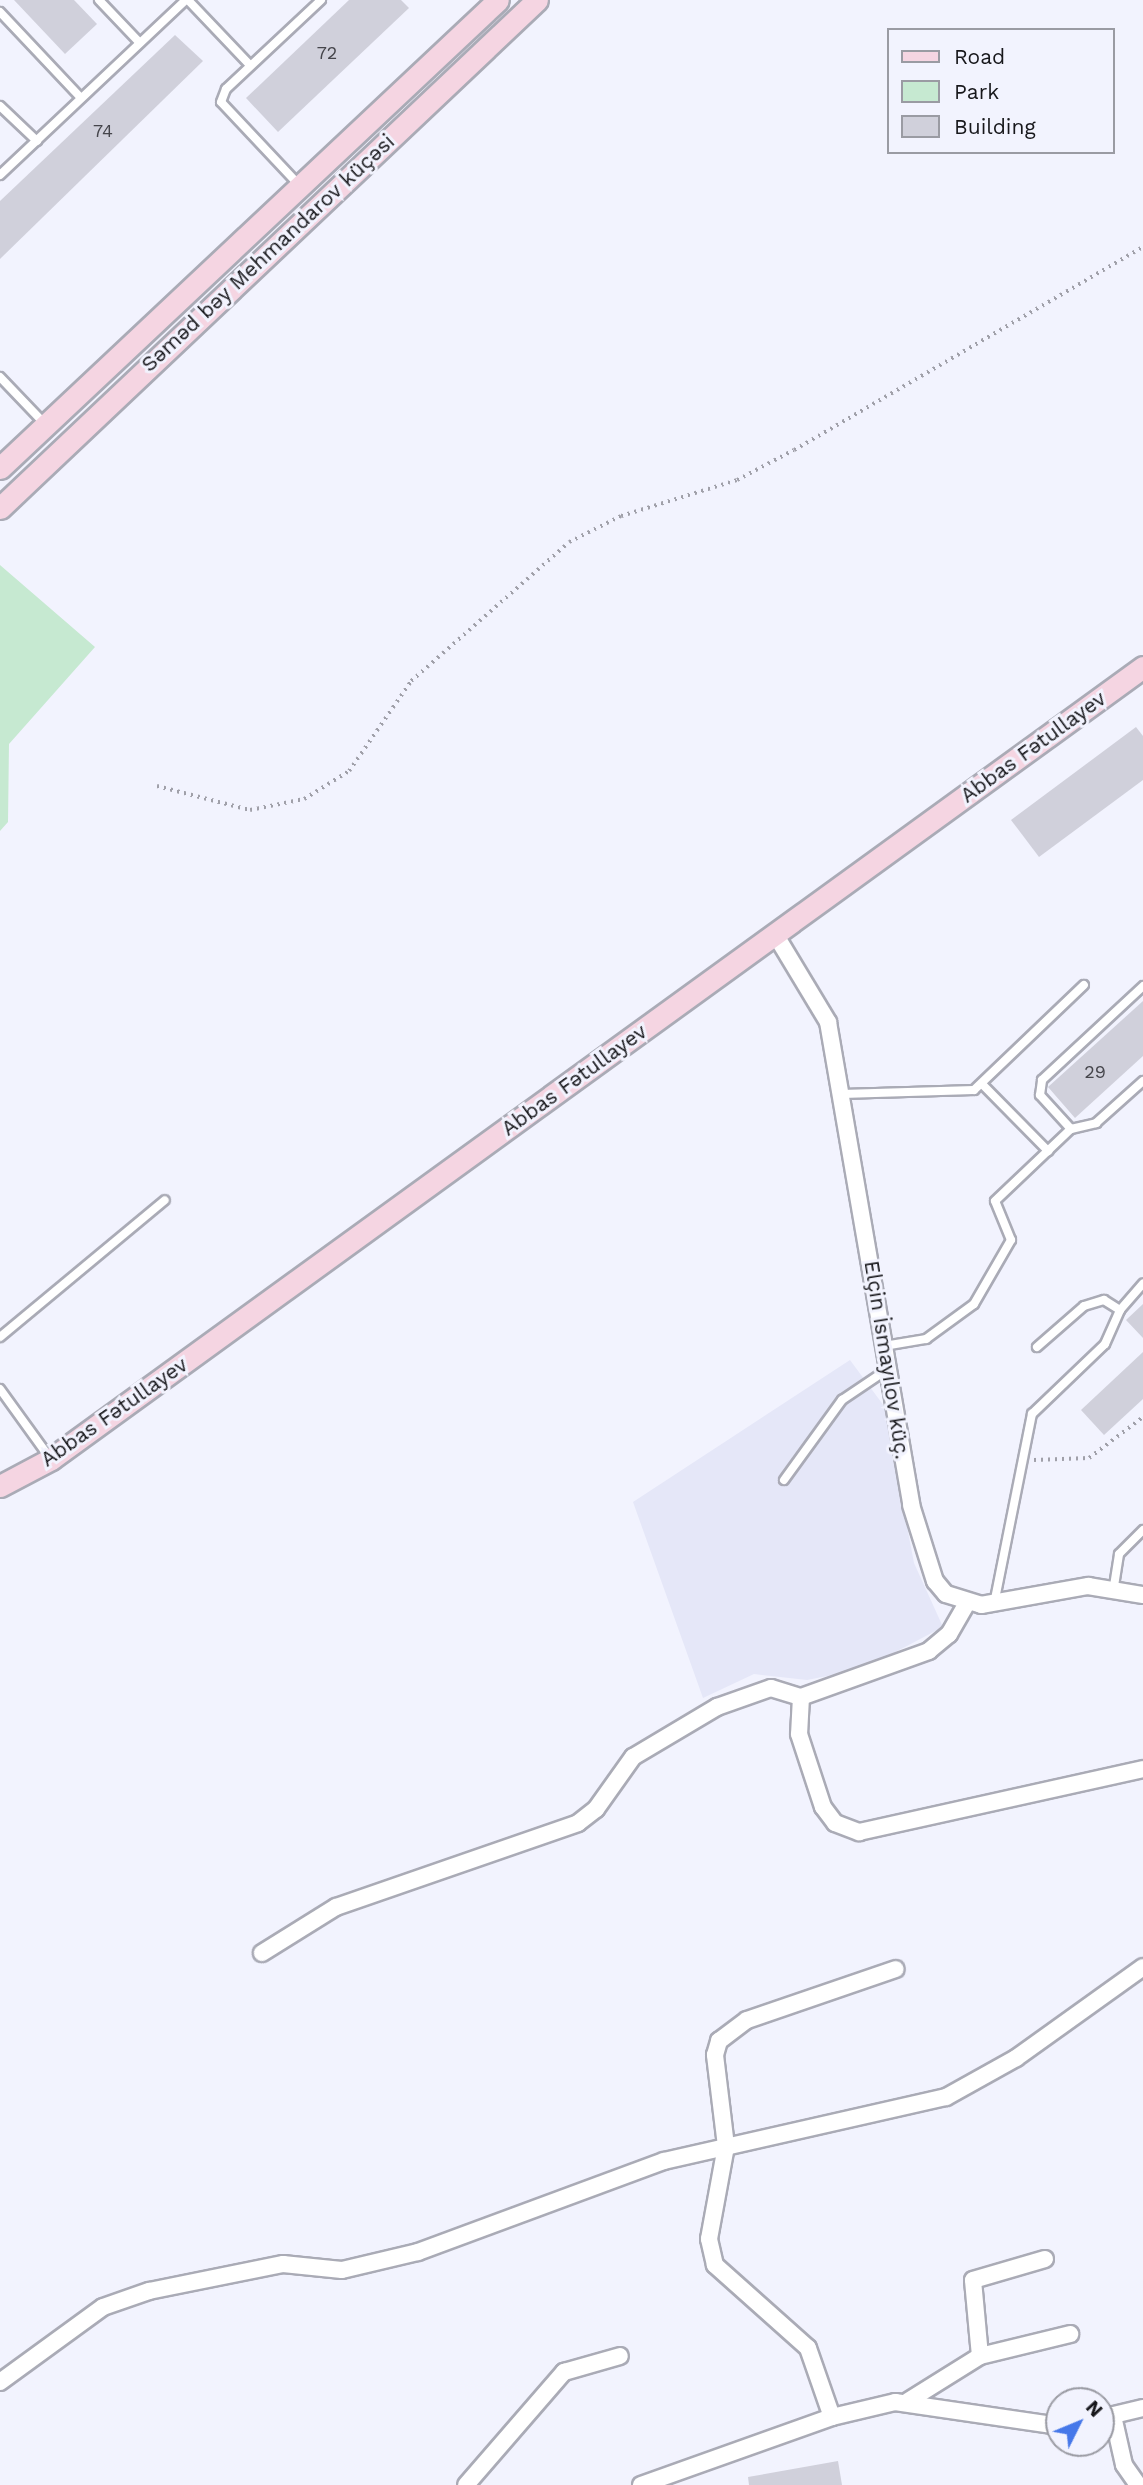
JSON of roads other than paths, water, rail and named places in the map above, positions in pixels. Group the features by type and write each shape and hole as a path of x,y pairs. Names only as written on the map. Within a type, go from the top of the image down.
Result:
{"main road":[{"name":"Səməd bəy Mehmandarov küçəsi","path":"0,468 498,0"},
{"name":"Səməd bəy Mehmandarov küçəsi","path":"0,508 537,0"},
{"name":"Abbas Fətullayev","path":"0,1486 51,1460 1143,667"}],"street":[{"name":"Elçin İsmayılov küç.","path":"775,934 828,1022 888,1369 928,1565 946,1594 967,1603"},
{"path":"262,1953 337,1907 578,1823 596,1809 633,1756 717,1707 771,1688 801,1697 929,1651 967,1603 994,1604 1114,1586 1143,1595"},
{"path":"801,1697 799,1734 823,1807 835,1823 859,1832 1143,1769"},
{"path":"0,2382 103,2308 149,2291 283,2264 342,2270 418,2252 664,2161 946,2097 1016,2058 1143,1967"},
{"path":"832,2417 808,2348 715,2265 709,2239 726,2146 719,2041 747,2020 896,1969"},
{"path":"980,2356 973,2280 1045,2259"},
{"path":"642,2485 832,2417 908,2400 980,2356 1070,2334"},
{"path":"466,2485 564,2372 620,2356"},
{"path":"908,2400 1045,2424"},
{"path":"1115,2415 1143,2408"},
{"path":"1115,2440 1124,2465 1138,2485"}],"lane":[{"path":"99,0 139,41"},
{"path":"0,175 139,41 187,0 250,65"},
{"path":"300,186 221,102 250,65 321,0"},
{"path":"0,12 81,98"},
{"path":"0,106 37,141"},
{"path":"0,377 46,425"},
{"path":"842,1094 883,1088 947,1095 983,1085 1084,985"},
{"path":"1071,1129 1040,1095 1042,1080 1143,986"},
{"path":"884,1346 926,1339 974,1304 1011,1240 993,1205 1071,1129 1096,1123 1143,1081"},
{"path":"983,1085 1048,1151"},
{"path":"0,1337 165,1200"},
{"path":"994,1604 1019,1460 1032,1414 1105,1344 1120,1310 1143,1284"},
{"path":"1037,1347 1092,1303 1104,1300 1120,1310"},
{"path":"784,1480 842,1400 888,1369"},
{"path":"0,1389 51,1460"},
{"path":"1114,1586 1119,1554 1143,1530"}]}
